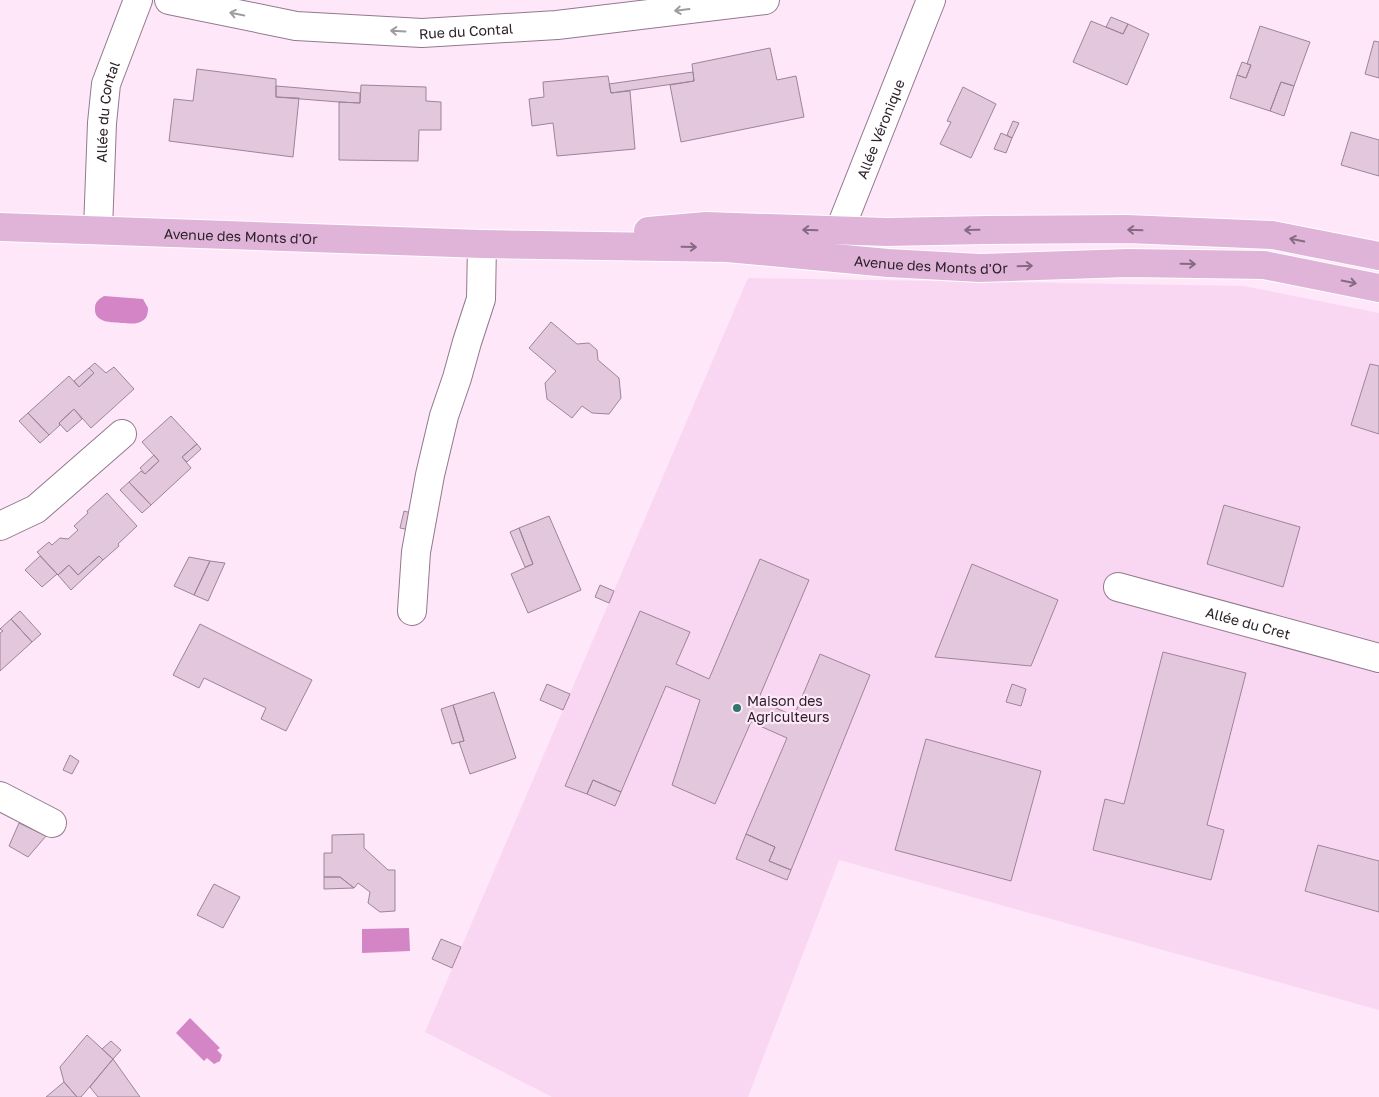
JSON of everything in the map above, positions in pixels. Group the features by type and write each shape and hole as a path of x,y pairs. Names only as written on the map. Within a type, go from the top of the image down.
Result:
{"main road":[{"name":"Avenue des Monts d'Or","path":"482,244 706,226 887,232 1127,229 1272,235 1379,256"},
{"name":"Avenue des Monts d'Or","path":"0,227 482,244 727,248 888,264 980,268 1128,263 1264,265 1379,288"}],"street":[{"name":"Allée du Contal","path":"98,229 102,123 106,84 138,0"},
{"name":"Rue du Contal","path":"169,0 296,26 422,32 557,25 765,0"},
{"name":"Allée Véronique","path":"829,258 926,1"},
{"path":"412,612 416,552 430,475 444,416 480,298 482,244"},
{"path":"0,526 36,509 122,434"},
{"name":"Allée du Cret","path":"1118,587 1379,658"},
{"path":"0,796 52,823"}],"shaded area":[{"path":"748,278 1244,286 1379,313 1379,1010 839,860 748,1097 552,1097 425,1032"},
{"path":"104,296 143,299 148,308 146,317 140,322 132,324 108,322 100,319 95,313 95,306"},
{"path":"409,928 410,951 362,953 362,929"},
{"path":"190,1018 220,1048 217,1050 222,1055 220,1061 214,1064 207,1058 204,1061 176,1033"}],"building":[{"path":"1111,17 1128,24 1123,34 1106,27"},
{"path":"1091,21 1123,34 1128,24 1149,34 1127,85 1073,62"},
{"path":"1260,26 1310,42 1294,86 1281,82 1270,111 1230,98 1237,75 1246,78 1251,65 1247,64"},
{"path":"1374,41 1379,42 1379,78 1365,74"},
{"path":"770,48 777,80 796,76 804,117 681,142 670,85 694,81 692,64"},
{"path":"1242,62 1251,65 1246,78 1237,75"},
{"path":"197,69 276,79 276,97 299,98 293,157 169,141 174,99 193,101"},
{"path":"693,72 694,81 611,93 609,84"},
{"path":"608,76 611,93 630,91 635,149 557,156 553,123 532,126 529,99 544,97 543,82"},
{"path":"1281,82 1294,86 1284,116 1270,111"},
{"path":"361,85 426,87 426,101 441,102 441,130 419,130 418,161 339,160 339,102 360,103"},
{"path":"276,86 360,93 360,103 276,97"},
{"path":"963,87 996,104 971,158 940,144 951,122 947,121"},
{"path":"1013,121 1019,123 1012,138 1007,135"},
{"path":"1351,132 1379,140 1379,176 1341,165"},
{"path":"1001,133 1012,138 1006,153 994,149"},
{"path":"551,322 577,344 589,343 597,350 598,360 619,378 621,398 609,414 592,413 582,406 572,418 547,399 545,383 556,371 529,348"},
{"path":"95,363 106,373 114,367 134,389 91,428 74,409 49,435 28,413 69,376 79,387 94,373 89,368"},
{"path":"1370,364 1379,366 1379,434 1351,425"},
{"path":"89,368 94,373 79,387 74,381"},
{"path":"74,409 82,419 67,432 59,423"},
{"path":"28,413 49,435 40,443 19,421"},
{"path":"171,416 197,444 182,457 191,468 151,505 129,482 141,471 145,474 159,461 142,442"},
{"path":"197,444 201,449 187,462 182,457"},
{"path":"154,455 159,461 145,474 140,468"},
{"path":"129,482 151,505 142,513 120,490"},
{"path":"107,493 137,526 103,560 99,556 78,575 69,565 58,575 37,552 49,542 52,545 60,538 68,539 78,530 74,526"},
{"path":"1224,505 1300,527 1283,587 1207,564"},
{"path":"404,511 415,514 414,531 400,528"},
{"path":"549,516 581,590 528,613 511,574 533,564 519,528"},
{"path":"519,528 533,564 525,567 510,532"},
{"path":"40,556 57,574 42,587 25,570"},
{"path":"99,556 103,560 71,590 58,575 69,565 78,575"},
{"path":"189,557 210,561 194,595 174,586"},
{"name":"Maison des Agriculteurs","path":"760,559 809,580 758,700 794,716 820,654 870,675 791,870 769,861 775,847 746,834 787,738 751,722 715,804 672,785 700,700 666,686 621,792 593,780 587,794 565,786 640,611 690,632 676,664 709,679"},
{"path":"210,561 225,563 208,601 194,595"},
{"path":"972,564 1058,600 1031,666 935,657"},
{"path":"600,585 614,591 609,603 595,597"},
{"path":"20,611 41,634 32,642 11,619"},
{"path":"11,619 32,642 0,671 0,633 3,631 0,629"},
{"path":"200,624 312,680 286,731 261,719 266,708 204,678 199,688 173,675"},
{"path":"1163,652 1246,673 1207,825 1224,830 1211,880 1093,850 1105,799 1124,804"},
{"path":"547,684 570,694 563,710 540,700"},
{"path":"1012,684 1026,689 1021,706 1006,702"},
{"path":"494,692 516,758 470,774 459,742 464,741 453,705"},
{"path":"453,705 464,741 452,744 441,709"},
{"path":"926,739 1041,771 1011,881 895,850"},
{"path":"70,755 79,761 72,774 63,770"},
{"path":"593,780 621,792 615,806 587,794"},
{"path":"19,823 46,836 28,857 9,846"},
{"path":"364,834 364,848 388,870 395,870 395,911 380,912 368,903 370,892 358,883 354,888 340,877 324,877 324,853 332,853 332,835"},
{"path":"746,834 775,847 769,861 791,870 787,880 736,859"},
{"path":"1318,845 1379,861 1379,912 1305,891"},
{"path":"324,877 340,877 354,888 324,889"},
{"path":"214,884 240,897 223,928 197,915"},
{"path":"441,939 461,947 452,968 432,959"},
{"path":"87,1035 113,1059 81,1097 77,1097 64,1082 60,1067"},
{"path":"111,1041 121,1050 113,1059 102,1049"},
{"path":"113,1059 140,1097 98,1097 90,1087"},
{"path":"64,1082 77,1097 46,1097"}],"place":[{"name":"Maison des Agriculteurs","path":"737,708"}]}
